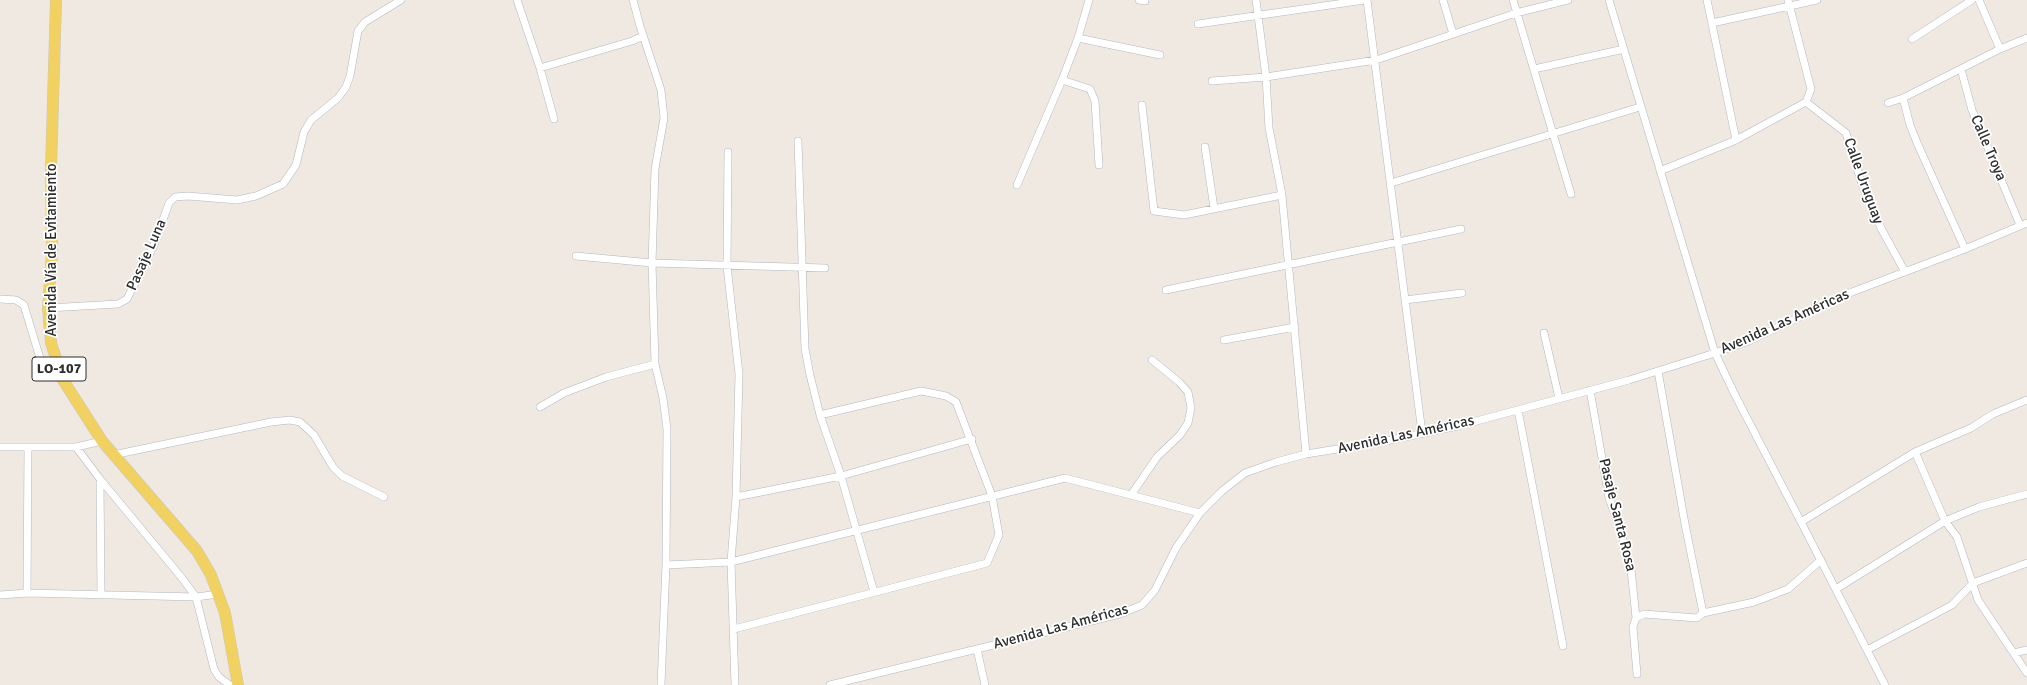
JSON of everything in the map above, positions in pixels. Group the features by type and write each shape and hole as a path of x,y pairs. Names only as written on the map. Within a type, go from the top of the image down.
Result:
{"main road":[{"name":"Avenida Vía de Evitamiento","path":"56,0 52,169 52,252 48,308 51,343 63,380 102,441 197,551 211,576 225,613 238,685"}],"street":[{"name":"Pasaje Luna","path":"48,308 118,304 127,299 154,245 169,203 175,198 188,196 237,200 256,196 283,184 296,165 304,132 311,120 338,98 346,87 350,76 358,31 365,22 401,0"},
{"path":"517,0 540,68 554,119"},
{"path":"633,0 661,90 664,118 655,169 652,263 655,364 664,398 667,429 666,566 661,685"},
{"path":"1017,185 1062,80 1078,38 1089,0"},
{"path":"1256,0 1266,77 1269,128 1282,195 1306,454"},
{"path":"1198,24 1366,0 1376,60 1397,243 1422,433"},
{"path":"1443,0 1452,34"},
{"path":"1513,0 1571,194"},
{"path":"1212,81 1266,77 1376,60 1516,13 1568,0"},
{"path":"1609,0 1715,353 1735,395 1885,685"},
{"path":"1708,0 1736,140"},
{"path":"1712,23 1789,3 1817,0"},
{"path":"1912,39 1972,0"},
{"path":"1979,0 2000,49"},
{"path":"1660,171 1736,140 1806,102 1811,89 1789,3"},
{"path":"540,68 632,41 643,36"},
{"path":"1078,38 1160,55"},
{"path":"1888,103 1903,98 2000,49 2027,38"},
{"path":"1534,69 1624,49"},
{"name":"Calle Troya","path":"1961,69 1972,110 2024,224"},
{"path":"1062,80 1090,89 1095,101 1099,165"},
{"path":"1903,98 1910,125 1918,145 1965,249"},
{"name":"Calle Uruguay","path":"1806,102 1846,133 1863,187 1882,230 1904,272"},
{"path":"1142,105 1154,211 1184,215 1282,195"},
{"path":"1390,183 1640,106"},
{"path":"798,141 805,349 820,415 841,476 874,592"},
{"path":"1205,147 1214,208"},
{"path":"728,152 727,266 739,374 736,497 731,562 735,685"},
{"name":"Avenida Las Américas","path":"830,685 1120,614 1142,605 1155,590 1176,548 1200,514 1222,491 1245,473 1276,462 1306,454 1381,442 1458,426 1658,371 1715,353 1749,341 1852,292 1965,249 2024,224"},
{"path":"1166,290 1461,229"},
{"path":"576,256 652,263 825,268"},
{"path":"1405,300 1462,294"},
{"path":"0,299 16,300 24,304 42,365 47,373 63,380"},
{"path":"1224,340 1295,326"},
{"path":"1544,333 1559,398"},
{"path":"1131,495 1157,457 1180,435 1188,424 1191,408 1188,392 1179,382 1152,360"},
{"path":"540,407 564,393 595,381 655,364"},
{"path":"1658,371 1685,524 1703,613"},
{"name":"Pasaje Santa Rosa","path":"1590,390 1609,498 1620,529 1631,569 1636,618 1633,627 1637,674"},
{"path":"734,629 987,563 999,535 992,496 972,439 956,402 946,396 927,391 820,415"},
{"path":"1801,522 1915,452 1971,428 1993,414 2027,400"},
{"path":"1518,410 1563,646"},
{"path":"113,454 270,422 290,420 300,422 314,435 333,467 342,476 384,497"},
{"path":"736,497 841,476 972,439"},
{"path":"0,447 76,447 102,441"},
{"path":"27,593 28,447"},
{"path":"76,447 100,479 182,578 196,598 214,669 218,678 230,685"},
{"path":"1915,452 1945,522 1957,537 1978,600 2027,673"},
{"path":"666,566 731,562 1065,478 1200,514"},
{"path":"100,479 101,594"},
{"path":"1836,589 1945,522 1979,507 2027,494"},
{"path":"1636,618 1644,614 1697,618 1703,613 1754,602 1788,589 1821,560"},
{"path":"1867,650 1952,605 1973,583 2027,563"},
{"path":"0,595 27,593 101,594 196,598 218,594"},
{"path":"977,649 985,685"},
{"path":"2014,653 2027,650"}]}
